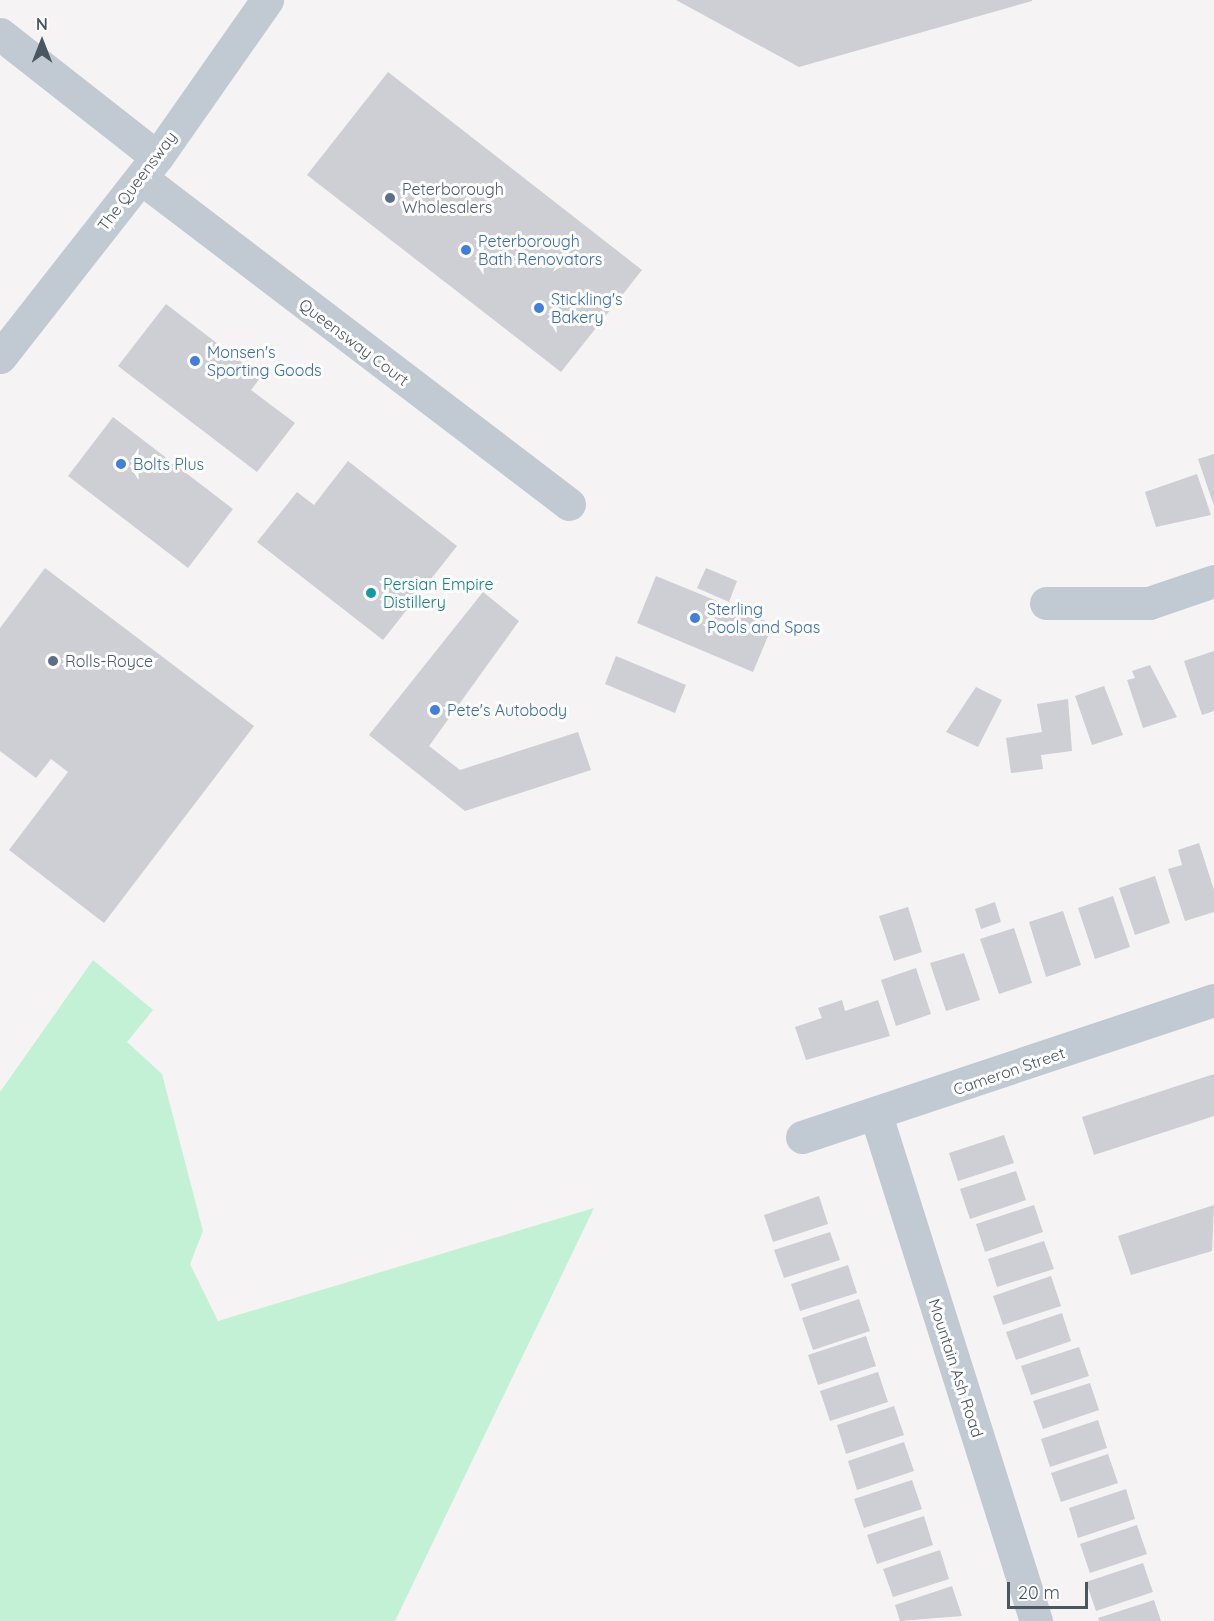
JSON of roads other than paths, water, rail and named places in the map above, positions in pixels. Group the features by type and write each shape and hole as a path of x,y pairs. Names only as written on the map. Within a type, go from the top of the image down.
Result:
{"street":[{"name":"The Queensway","path":"0,357 149,167 267,0"},
{"name":"Queensway Court","path":"0,34 149,167 568,504"},
{"path":"1046,603 1149,603 1214,581"},
{"name":"Cameron Street","path":"802,1137 876,1115 1214,1000"},
{"name":"Mountain Ash Road","path":"876,1115 1036,1621"}],"place":[{"name":"Peterborough Wholesalers","path":"390,198"},
{"name":"Peterborough Bath Renovators","path":"466,250"},
{"name":"Stickling's Bakery","path":"539,308"},
{"name":"Monsen's Sporting Goods","path":"195,361"},
{"name":"Bolts Plus","path":"121,464"},
{"name":"Persian Empire Distillery","path":"371,593"},
{"name":"Sterling Pools and Spas","path":"695,618"},
{"name":"Rolls-Royce","path":"53,661"},
{"name":"Pete's Autobody","path":"435,710"}]}
